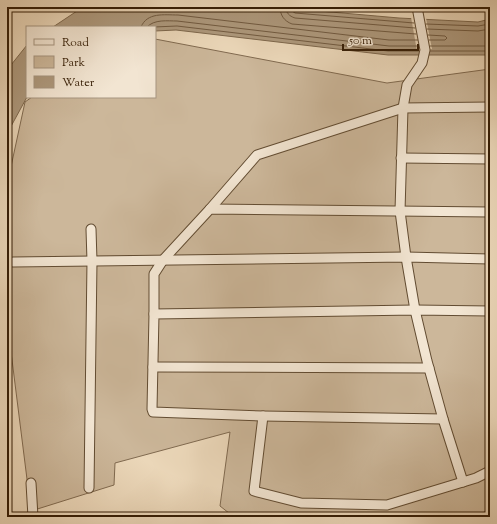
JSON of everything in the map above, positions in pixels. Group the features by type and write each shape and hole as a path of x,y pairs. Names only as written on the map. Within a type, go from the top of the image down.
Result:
{"street":[{"path":"418,10 425,50 422,63 407,84 403,108 400,211 415,310 443,419 463,482"},
{"path":"443,419 263,416 153,412 154,274 163,260 257,155 403,108 490,108"},
{"path":"401,158 490,159"},
{"path":"210,209 490,212"},
{"path":"89,488 92,261 91,228"},
{"path":"13,262 406,257 490,259"},
{"path":"154,314 415,310 490,312"},
{"path":"153,367 429,368"},
{"path":"263,416 254,491 301,503 387,505 476,478 490,471"},
{"path":"31,483 33,517"}],"green space":[{"path":"156,39 387,83 490,69 490,510 471,517 234,517 220,506 230,432 115,463 114,485 31,511 7,320 7,185 25,102 31,98 156,98"}],"water":[{"path":"83,7 274,7 399,18 478,22 490,19 490,55 388,55 176,30 156,31 156,26 54,26"},
{"path":"26,46 26,98 9,130 7,146 7,70"}],"pier":[{"path":"411,17 426,18 432,49 417,51"}]}
